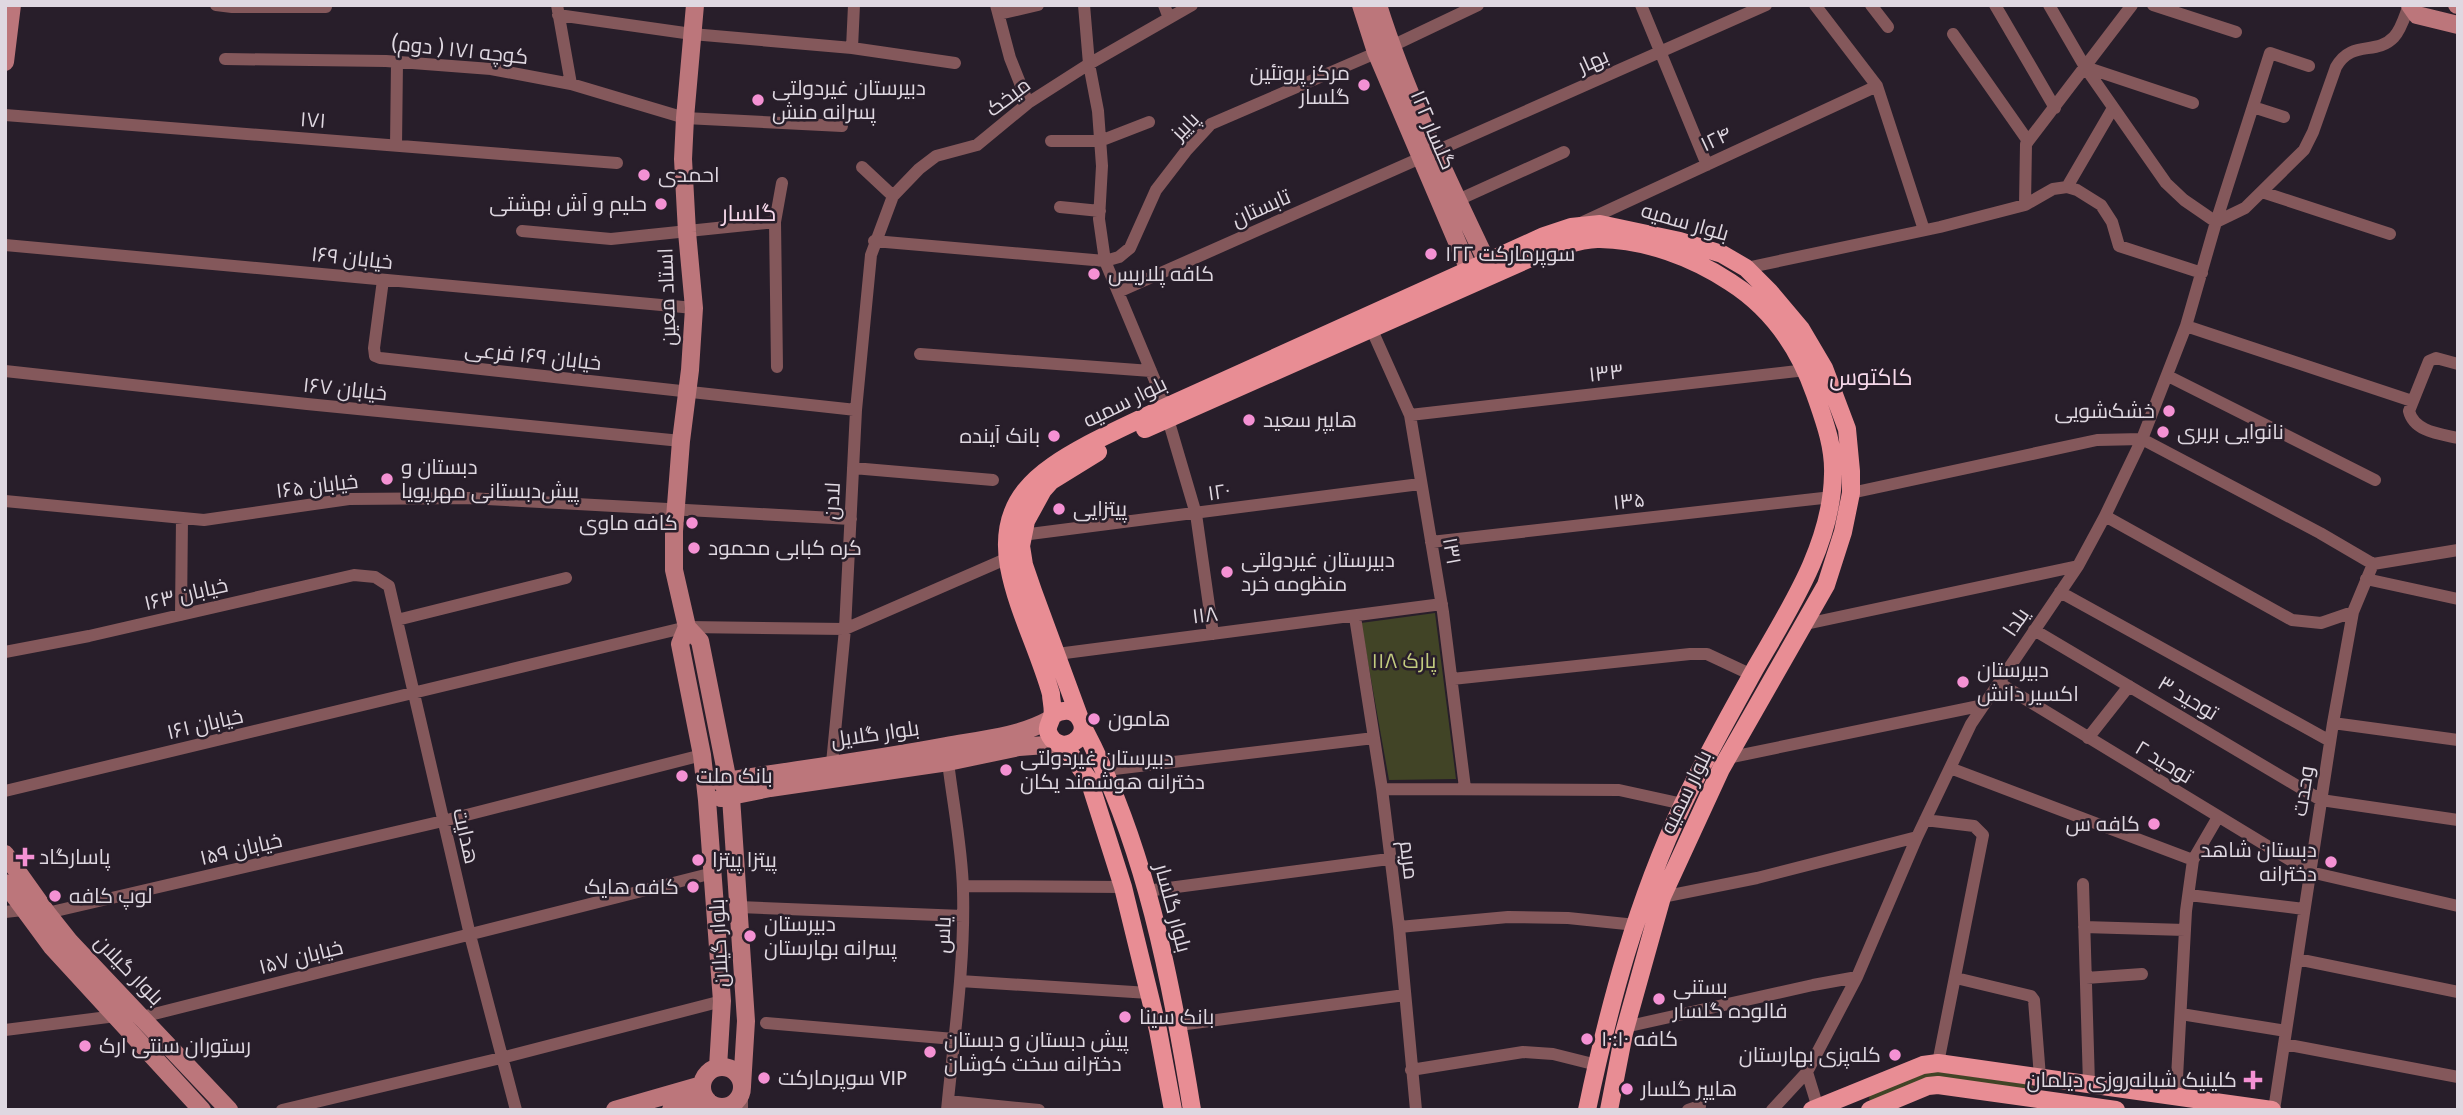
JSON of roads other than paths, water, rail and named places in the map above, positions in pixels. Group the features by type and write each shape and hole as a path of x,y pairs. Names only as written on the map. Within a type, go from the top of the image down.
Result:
{"main road":[{"path":"5,62 12,5"},
{"name":"استاد معین","path":"695,5 684,159 694,308 688,393 681,441 674,570 687,627 700,641 730,789"},
{"name":"گلسار ۱۲۲","path":"1361,5 1384,49 1472,277"},
{"name":"گلسار ۱۲۲","path":"1378,5 1384,49"},
{"path":"2409,5 2417,15 2458,25"},
{"name":"گلسار ۱۲۲","path":"1427,155 1458,200 1490,268"},
{"name":"بلوار سمیه","path":"1303,352 1371,328 1490,268 1544,236 1571,227 1600,225 1642,232 1722,254 1746,268 1801,329 1824,369 1847,429 1851,493 1843,532 1826,585 1793,621 1752,675 1662,897 1618,981 1587,1110"},
{"name":"بلوار سمیه","path":"1490,268 1575,242 1598,239 1641,245 1677,254 1703,265 1758,302 1788,337 1806,370 1829,433 1833,472 1832,497 1825,529 1793,621 1719,755 1683,804 1646,893 1644,927 1609,1110"},
{"name":"بلوار سمیه","path":"1081,722 1024,565 1022,535 1033,505 1051,481 1167,413 1472,277"},
{"name":"بلوار سمیه","path":"1051,718 1051,694 1017,596 1008,558 1010,522 1018,501 1031,482 1048,467 1114,430 1167,413"},
{"name":"استاد معین","path":"687,627 680,644 702,755 706,792"},
{"path":"1062,710 1074,712 1081,722 1080,738 1076,742 1062,744 1050,737 1048,726 1051,718 1062,710"},
{"name":"بلوار گلایل","path":"730,789 831,763 884,757 1033,729 1051,718"},
{"name":"بلوار گلسار","path":"1081,722 1106,770 1146,891 1179,1025 1192,1110"},
{"name":"بلوار گلایل","path":"706,792 770,788 948,762 1018,747 1062,744"},
{"name":"بلوار گلسار","path":"1062,744 1089,780 1123,887 1149,993 1173,1110"},
{"name":"بلوار گیلان","path":"730,789 746,1021 742,1089"},
{"name":"بلوار گیلان","path":"706,792 722,1001 718,1067"},
{"name":"بلوار گیلان","path":"5,853 70,942 229,1110"},
{"name":"بلوار گیلان","path":"5,883 14,911 52,947 202,1110"},
{"path":"1815,1109 1923,1065 1938,1063 2273,1110"},
{"path":"725,1067 737,1074 742,1089 730,1106 716,1107 708,1100 704,1077 710,1070 725,1067"},
{"path":"1870,1110 1928,1086 1938,1085 2116,1110"},
{"path":"615,1110 708,1100"},
{"path":"671,1110 708,1100"}],"street":[{"path":"216,5 232,8 326,8"},
{"path":"852,48 854,5"},
{"path":"1028,103 1010,58 997,10 1038,5"},
{"path":"1084,5 1089,64 1098,111 1102,166 1100,211 1105,261 1167,413 1196,514 1213,634"},
{"path":"1164,5 1169,18"},
{"name":"میخک","path":"874,241 893,196 936,156 977,145 1028,103 1089,64 1192,5"},
{"name":"پاییز","path":"1105,261 1119,257 1130,248 1156,190 1211,124 1478,5"},
{"path":"1641,5 1707,164"},
{"name":"بهار","path":"1427,155 1766,5"},
{"path":"1815,5 1877,86 1924,230"},
{"path":"1871,5 1888,27"},
{"path":"1995,5 2054,108"},
{"path":"2049,5 2085,67 2166,183 2184,200 2216,222 2245,208 2304,150 2341,57 2354,49 2383,45 2394,36 2409,5"},
{"path":"2025,205 2026,144 2132,5"},
{"path":"2153,5 2235,32"},
{"path":"571,84 558,10 692,34 852,48 955,63"},
{"path":"1953,34 2028,141"},
{"name":"یلدا","path":"1772,1110 1807,1072 1857,977 1916,837 1971,724 2078,566 2142,439 2186,326 2270,53 2309,66"},
{"name":"کوچه ۱۷۱ ( دوم)","path":"225,59 397,62 491,69 571,84 685,118 842,125"},
{"path":"396,146 397,62"},
{"path":"2085,67 2193,103"},
{"name":"۱۲۴","path":"1571,227 1877,86"},
{"path":"2253,107 2284,117"},
{"path":"2067,187 2113,108"},
{"name":"۱۷۱","path":"5,115 617,163"},
{"path":"1051,141 1100,141 1149,122"},
{"path":"1458,200 1564,152"},
{"name":"تابستان","path":"1118,292 1427,155"},
{"path":"862,167 893,196"},
{"path":"777,367 775,222 782,183"},
{"path":"1746,268 1924,230 2025,205 2053,189 2067,187 2101,205 2112,222 2119,246 2202,273"},
{"path":"2262,192 2390,234"},
{"path":"1060,207 1100,211"},
{"path":"522,230 611,239 775,222"},
{"path":"874,241 1105,261"},
{"name":"لادن","path":"831,763 845,629 856,410 874,241"},
{"name":"خیابان ۱۶۹","path":"5,245 694,308"},
{"name":"خیابان ۱۶۹ فرعی","path":"383,280 374,348 376,356 380,358 856,410"},
{"path":"2186,326 2412,401"},
{"name":"۱۳۱","path":"1371,328 1410,415 1442,604 1465,788"},
{"path":"920,354 1151,371"},
{"path":"2458,363 2436,358 2429,361 2409,415 2418,425 2458,438"},
{"name":"۱۳۳","path":"1410,415 1806,370"},
{"name":"خیابان ۱۶۷","path":"5,371 681,441"},
{"path":"2168,376 2375,480"},
{"path":"1851,493 2097,440 2142,439 2373,564 2458,550"},
{"path":"853,468 993,480"},
{"name":"۱۲۰","path":"1022,535 1420,484"},
{"name":"۱۳۵","path":"1431,542 1832,497"},
{"name":"خیابان ۱۶۵","path":"5,501 204,520 349,499 468,498 851,519"},
{"path":"2105,516 2292,620 2321,623 2353,612"},
{"path":"181,615 182,518"},
{"path":"845,629 1008,558"},
{"name":"وحدت","path":"2273,1110 2330,741 2353,612 2373,564"},
{"path":"1793,621 2078,566"},
{"name":"خیابان ۱۶۳","path":"5,652 89,636 354,575 375,577"},
{"name":"هدایت","path":"375,577 389,586 470,935 516,1110"},
{"path":"397,620 566,578"},
{"path":"2366,579 2458,599"},
{"path":"2060,592 2330,741"},
{"name":"۱۱۸","path":"1057,654 1442,604"},
{"name":"مریم","path":"1355,617 1382,789 1399,927 1416,1110"},
{"name":"خیابان ۱۶۱","path":"5,791 687,627 845,629"},
{"name":"توحید ۳","path":"2034,630 2321,800"},
{"path":"1452,679 1690,654 1707,654 1752,675"},
{"name":"توحید ۲","path":"1999,682 2310,872 2458,906"},
{"path":"2088,738 2129,686"},
{"path":"1719,755 1984,705"},
{"path":"2333,723 2458,740"},
{"path":"1106,770 1374,738"},
{"name":"خیابان ۱۵۹","path":"47,913 443,821 702,755"},
{"name":"یاس","path":"947,1106 960,981 963,916 963,886 948,762"},
{"path":"1950,768 2193,860"},
{"path":"1382,789 1619,790 1683,804"},
{"path":"2321,800 2458,820"},
{"path":"2176,1096 2185,930 2193,860 2218,817"},
{"path":"1925,820 1974,825 1983,835 1938,1063"},
{"path":"1662,897 1757,878 1916,837"},
{"path":"1146,891 1389,859"},
{"name":"خیابان ۱۵۷","path":"142,1017 713,873"},
{"path":"2083,884 2089,1084"},
{"path":"963,886 1123,887"},
{"path":"2189,895 2304,909"},
{"path":"739,907 963,916"},
{"path":"1399,927 1508,917 1567,918 1644,927"},
{"path":"2084,927 2185,930"},
{"path":"2297,959 2458,992"},
{"path":"2086,978 2142,974"},
{"path":"1625,1027 1857,977"},
{"path":"1956,978 2031,996 2034,1000 2040,1077"},
{"path":"960,981 1149,993"},
{"path":"1179,1025 1405,995"},
{"path":"282,1110 501,1058 722,1001"},
{"path":"2181,1014 2286,1031"},
{"path":"5,1030 116,1016"},
{"path":"766,1023 954,1039"},
{"path":"2284,1044 2458,1077"},
{"path":"1411,1070 1524,1052 1553,1055 1597,1065"},
{"path":"1807,1072 1815,1109"},
{"path":"742,1089 742,1110"},
{"path":"947,1106 1039,1110"}],"place":[{"name":"مرکز پروتئین گلسار","path":"1364,85"},
{"name":"دبیرستان غیردولتی پسرانه منش","path":"758,100"},
{"name":"احمدی","path":"644,175"},
{"name":"حلیم و آش بهشتی","path":"661,204"},
{"name":"سوپرمارکت ۱۲۲","path":"1431,254"},
{"name":"کافه پلاریس","path":"1094,274"},
{"name":"خشک‌شویی","path":"2169,411"},
{"name":"هایپر سعید","path":"1249,420"},
{"name":"نانوایی بربری","path":"2163,432"},
{"name":"بانک آینده","path":"1054,436"},
{"name":"دبستان و پیش‌دبستانی مهرپویا","path":"387,479"},
{"name":"پیتزایی","path":"1059,509"},
{"name":"کافه ماوی","path":"692,523"},
{"name":"کره کبابی محمود","path":"694,548"},
{"name":"دبیرستان غیردولتی منظومه خرد","path":"1227,572"},
{"name":"دبیرستان اکسیر دانش","path":"1963,682"},
{"name":"هامون","path":"1094,719"},
{"name":"دبیرستان غیردولتی دخترانه هوشمند یکان","path":"1006,770"},
{"name":"بانک ملت","path":"682,776"},
{"name":"کافه س","path":"2154,824"},
{"name":"پاسارگاد","path":"25,857"},
{"name":"پیتزا پیتزا","path":"698,860"},
{"name":"دبستان شاهد دخترانه","path":"2331,862"},
{"name":"کافه هایک","path":"693,887"},
{"name":"لوپ کافه","path":"55,896"},
{"name":"دبیرستان پسرانه بهارستان","path":"750,936"},
{"name":"بستنی فالوده گلسار","path":"1659,999"},
{"name":"بانک سینا","path":"1125,1017"},
{"name":"کافه ۱۰:۱۰","path":"1587,1039"},
{"name":"رستوران سنتی ارک","path":"85,1046"},
{"name":"پیش دبستان و دبستان دخترانه سخت کوشان","path":"930,1052"},
{"name":"کله‌پزی بهارستان","path":"1895,1055"},
{"name":"سوپرمارکت VIP","path":"764,1078"},
{"name":"کلینیک شبانه‌روزی دیلمان","path":"2253,1080"},
{"name":"هایپر گلسار","path":"1627,1089"}],"district":[{"name":"گلسار","path":"749,213"},
{"name":"کاکتوس","path":"1871,377"}],"park label":[{"name":"پارک ۱۱۸","path":"1404,661"}]}
